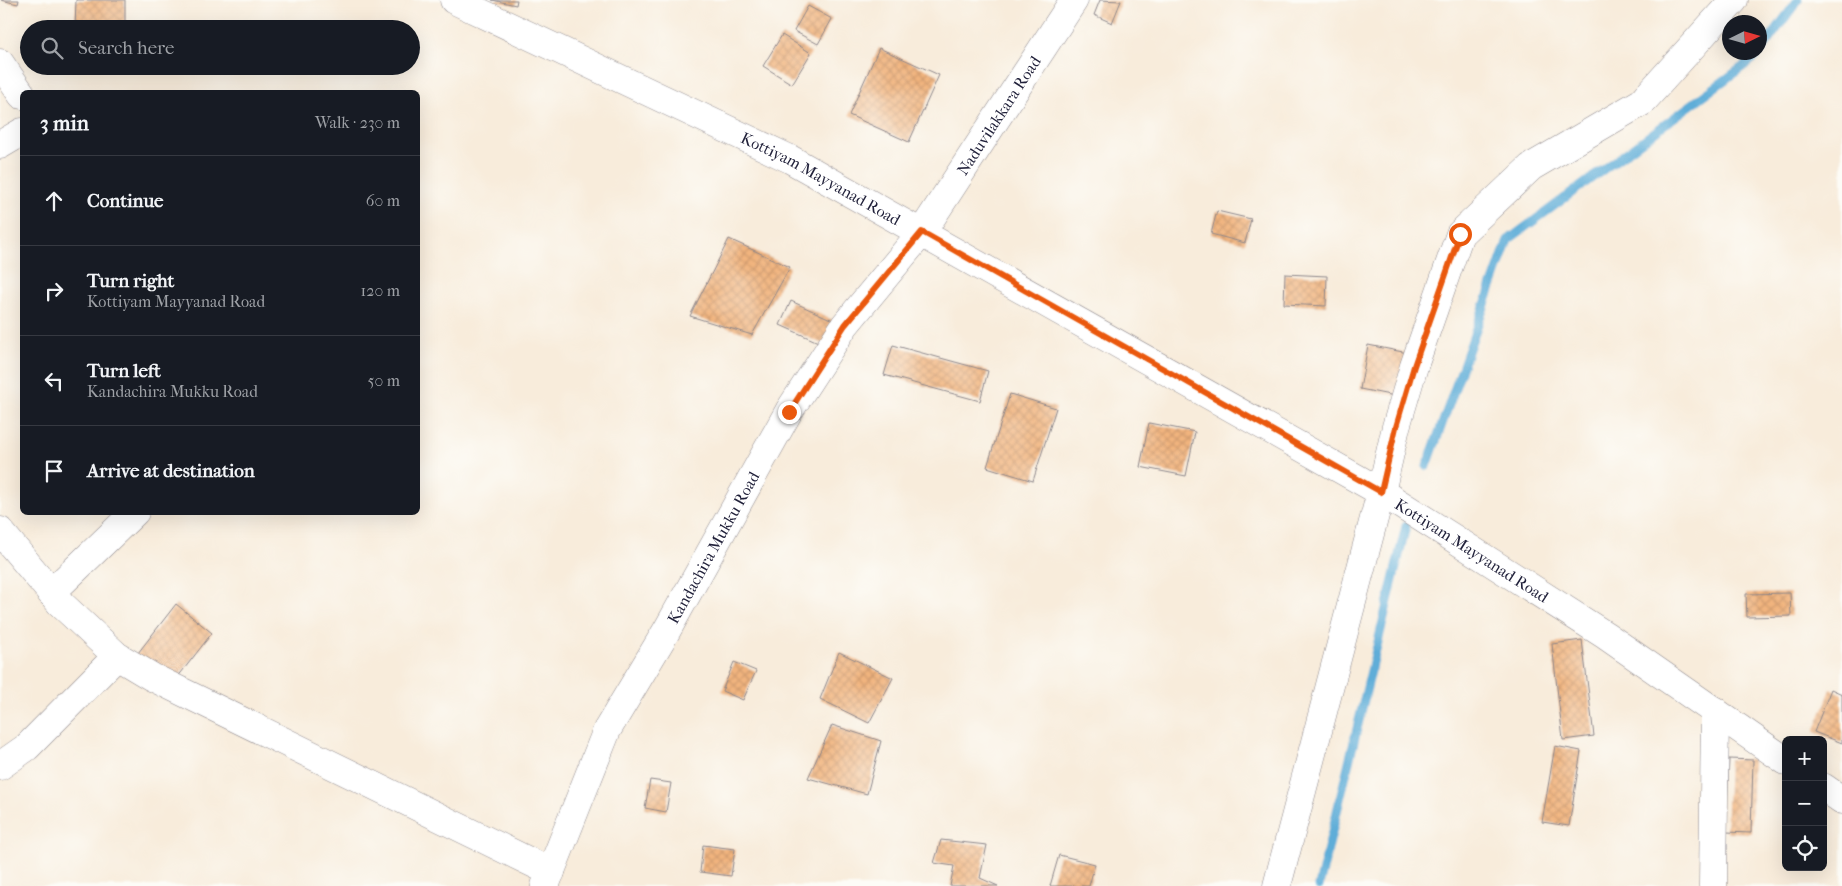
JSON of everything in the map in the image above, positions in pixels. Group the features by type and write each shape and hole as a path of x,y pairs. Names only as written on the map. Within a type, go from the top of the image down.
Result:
{"street":[{"name":"Kottiyam Mayyanad Road","path":"454,0 790,159 1381,492 1604,635 1782,758"},
{"name":"Naduvilakkara Road","path":"922,232 1074,0"},
{"path":"1277,886 1381,492 1398,418 1460,234 1531,167 1642,102 1734,0"},
{"path":"0,63 20,92"},
{"path":"0,145 20,133"},
{"name":"Kandachira Mukku Road","path":"548,879 607,730 667,630 784,420 845,325 922,232"},
{"path":"51,593 132,515"},
{"path":"0,531 60,603 117,656 152,677 548,879"},
{"path":"0,766 27,747 117,656"},
{"path":"1713,886 1715,711"},
{"path":"1827,790 1842,800"}],"building":[{"path":"1,0 19,0 18,4"},
{"path":"76,0 125,0 125,20 75,20"},
{"path":"492,0 517,0 516,5"},
{"path":"1100,0 1121,1 1112,23 1094,15"},
{"path":"808,6 832,19 818,44 794,31"},
{"path":"782,35 811,53 792,84 763,66"},
{"path":"879,48 939,75 909,142 849,115"},
{"path":"1217,211 1251,219 1245,243 1211,234"},
{"path":"729,239 790,267 752,335 690,316"},
{"path":"1285,274 1327,276 1326,306 1284,304"},
{"path":"791,301 835,321 825,345 780,325"},
{"path":"893,345 988,371 980,401 884,375"},
{"path":"1368,345 1408,353 1400,397 1360,389"},
{"path":"1010,394 1056,408 1033,481 987,467"},
{"path":"1149,423 1195,432 1186,476 1140,467"},
{"path":"1790,593 1791,616 1747,617 1746,594"},
{"path":"176,604 212,633 167,691 131,662"},
{"path":"1582,640 1594,736 1563,740 1552,644"},
{"path":"839,652 893,678 869,723 820,699"},
{"path":"734,662 756,671 743,700 722,691"},
{"path":"1831,689 1842,694 1842,743 1814,732"},
{"path":"832,725 881,741 867,794 808,778"},
{"path":"1555,746 1581,751 1569,826 1542,822"},
{"path":"1729,759 1753,760 1751,833 1726,832"},
{"path":"650,780 671,783 666,812 645,808"},
{"path":"941,840 987,845 980,878 998,886 950,886 954,866 934,863"},
{"path":"703,845 735,849 731,876 700,872"},
{"path":"1059,855 1095,864 1089,886 1050,886"}],"waterway":[{"path":"1767,42 1798,0"},
{"path":"1427,466 1508,240 1752,60"},
{"path":"1319,886 1406,526"}],"route":[{"path":"789,412 845,325 922,232 1381,492 1396,427 1414,366 1460,234"}]}
